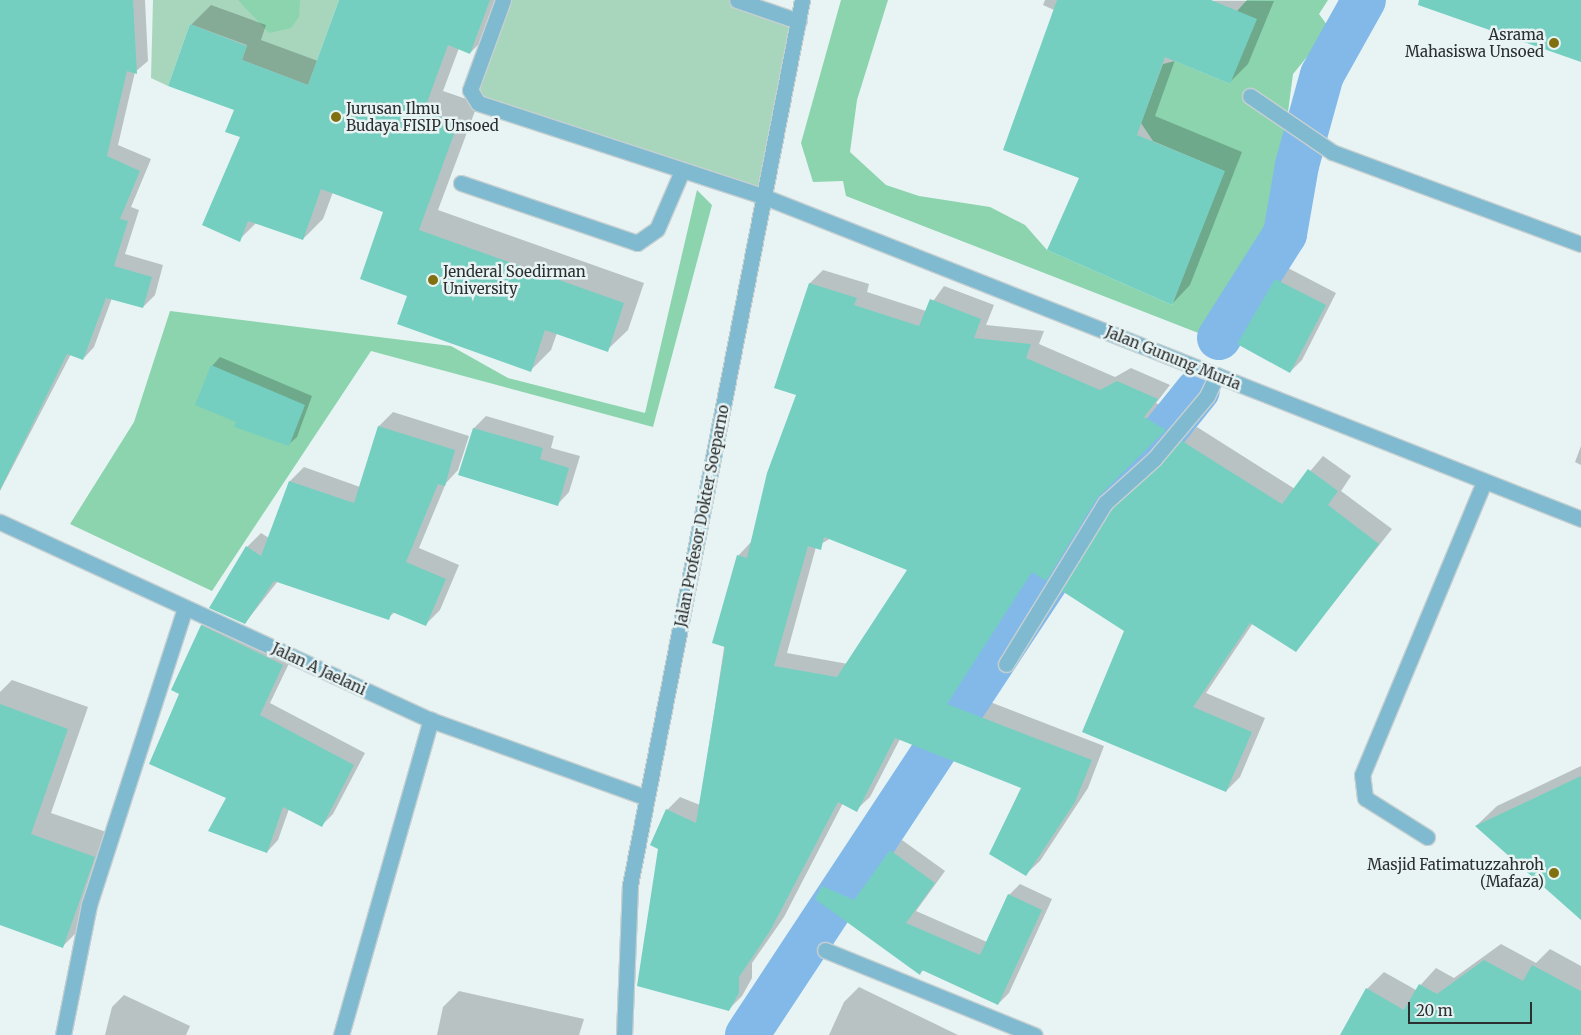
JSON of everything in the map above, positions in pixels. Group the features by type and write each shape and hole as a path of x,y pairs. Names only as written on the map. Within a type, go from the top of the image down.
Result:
{"street":[{"name":"Jalan Gunung Muria","path":"504,0 471,97 682,171 766,197 1581,519"},
{"path":"737,0 798,21"},
{"name":"Jalan Profesor Dokter Soeparno","path":"624,1035 630,885 645,797 766,197 802,0"},
{"path":"1250,96 1284,117 1332,152 1581,244"},
{"path":"461,183 637,243 657,229 682,171"},
{"path":"1006,664 1106,503 1154,458 1207,396 1217,375"},
{"path":"1427,837 1365,798 1362,775 1484,482"},
{"name":"Jalan A Jaelani","path":"0,522 431,720 645,797"},
{"path":"64,1035 89,905 185,608"},
{"path":"341,1035 431,720"},
{"path":"825,950 1034,1035"}],"green space":[{"path":"153,0 339,0 308,85 242,60 247,45 190,24 168,86 151,78"},
{"path":"238,0 300,0 299,17 291,28 269,33"},
{"path":"506,0 737,0 798,21 765,197 471,95"},
{"path":"841,0 888,0 857,100 850,152 886,185 919,196 990,207 1025,225 1047,250 1172,305 1224,171 1153,141 1141,123 1163,64 1175,61 1230,84 1237,11 1247,0 1328,0 1319,14 1330,29 1293,74 1277,196 1257,249 1201,334 846,196 843,181 813,182 801,143"},
{"path":"697,190 712,205 653,427 371,351 212,591 70,524 134,422 170,311 451,346 508,378 645,413"}],"building":[{"path":"0,0 133,0 137,74 127,71 107,156 140,171 120,219 128,221 114,266 152,277 143,308 106,298 83,360 67,354 0,490"},
{"path":"339,0 490,0 470,54 448,45 424,111 458,123 419,230 624,303 608,352 545,330 531,372 397,324 407,296 360,279 383,212 321,189 303,240 248,221 240,242 202,225 240,137 225,132 234,110 168,86 190,24 247,46 242,60 308,85"},
{"path":"1057,0 1211,0 1257,19 1230,84 1165,57 1137,135 1225,171 1172,305 1047,250 1079,178 1003,150"},
{"name":"Asrama Mahasiswa Unsoed","path":"1419,0 1581,0 1581,62 1418,5"},
{"path":"1275,279 1326,305 1290,373 1237,344"},
{"path":"809,283 857,298 854,305 919,326 930,299 981,319 974,338 1031,344 1026,358 1100,390 1117,381 1158,399 1144,417 1166,430 1097,498 1046,581 1032,572 947,704 1092,760 1075,802 1026,876 989,854 1021,788 895,738 857,812 838,802 770,931 739,977 739,993 729,1011 637,986 658,849 650,845 666,809 696,823 725,647 712,643 737,555 747,558 767,473 796,395 774,388","holes":["824,537 907,570 837,677 774,666 808,546 821,550"]},
{"path":"211,365 305,405 289,446 234,427 236,422 195,405"},
{"path":"378,426 455,450 445,486 438,484 406,562 446,579 426,626 392,612 389,620 274,581 245,624 209,608 246,546 261,556 289,481 354,503"},
{"path":"473,428 543,448 540,459 569,468 558,506 458,475"},
{"path":"1182,441 1282,504 1308,469 1338,491 1328,505 1379,544 1296,652 1250,623 1193,707 1252,732 1226,792 1082,732 1124,631 1062,591 1112,509"},
{"path":"201,625 283,665 260,715 354,765 322,827 283,807 267,853 208,831 226,798 149,764 179,694 171,690"},
{"path":"0,704 68,729 31,834 95,857 63,948 0,925"},
{"name":"Masjid Fatimatuzzahroh (Mafaza)","path":"1581,776 1581,920 1475,826"},
{"path":"890,850 935,883 906,923 980,955 1008,894 1042,910 998,1005 922,970 920,975 815,899 822,886 854,900"},
{"path":"1484,960 1523,981 1532,965 1581,991 1581,1035 1340,1035 1366,988 1404,1010 1419,984 1437,994"}],"waterway":[{"path":"1219,338 1285,234 1297,165 1322,75 1364,0"},
{"path":"747,1035 1099,501 1149,451 1198,390"}],"place":[{"name":"Asrama Mahasiswa Unsoed","path":"1554,43"},
{"name":"Jurusan Ilmu Budaya FISIP Unsoed","path":"336,117"},
{"name":"Jenderal Soedirman University","path":"433,280"},
{"name":"Masjid Fatimatuzzahroh (Mafaza)","path":"1554,873"}]}
